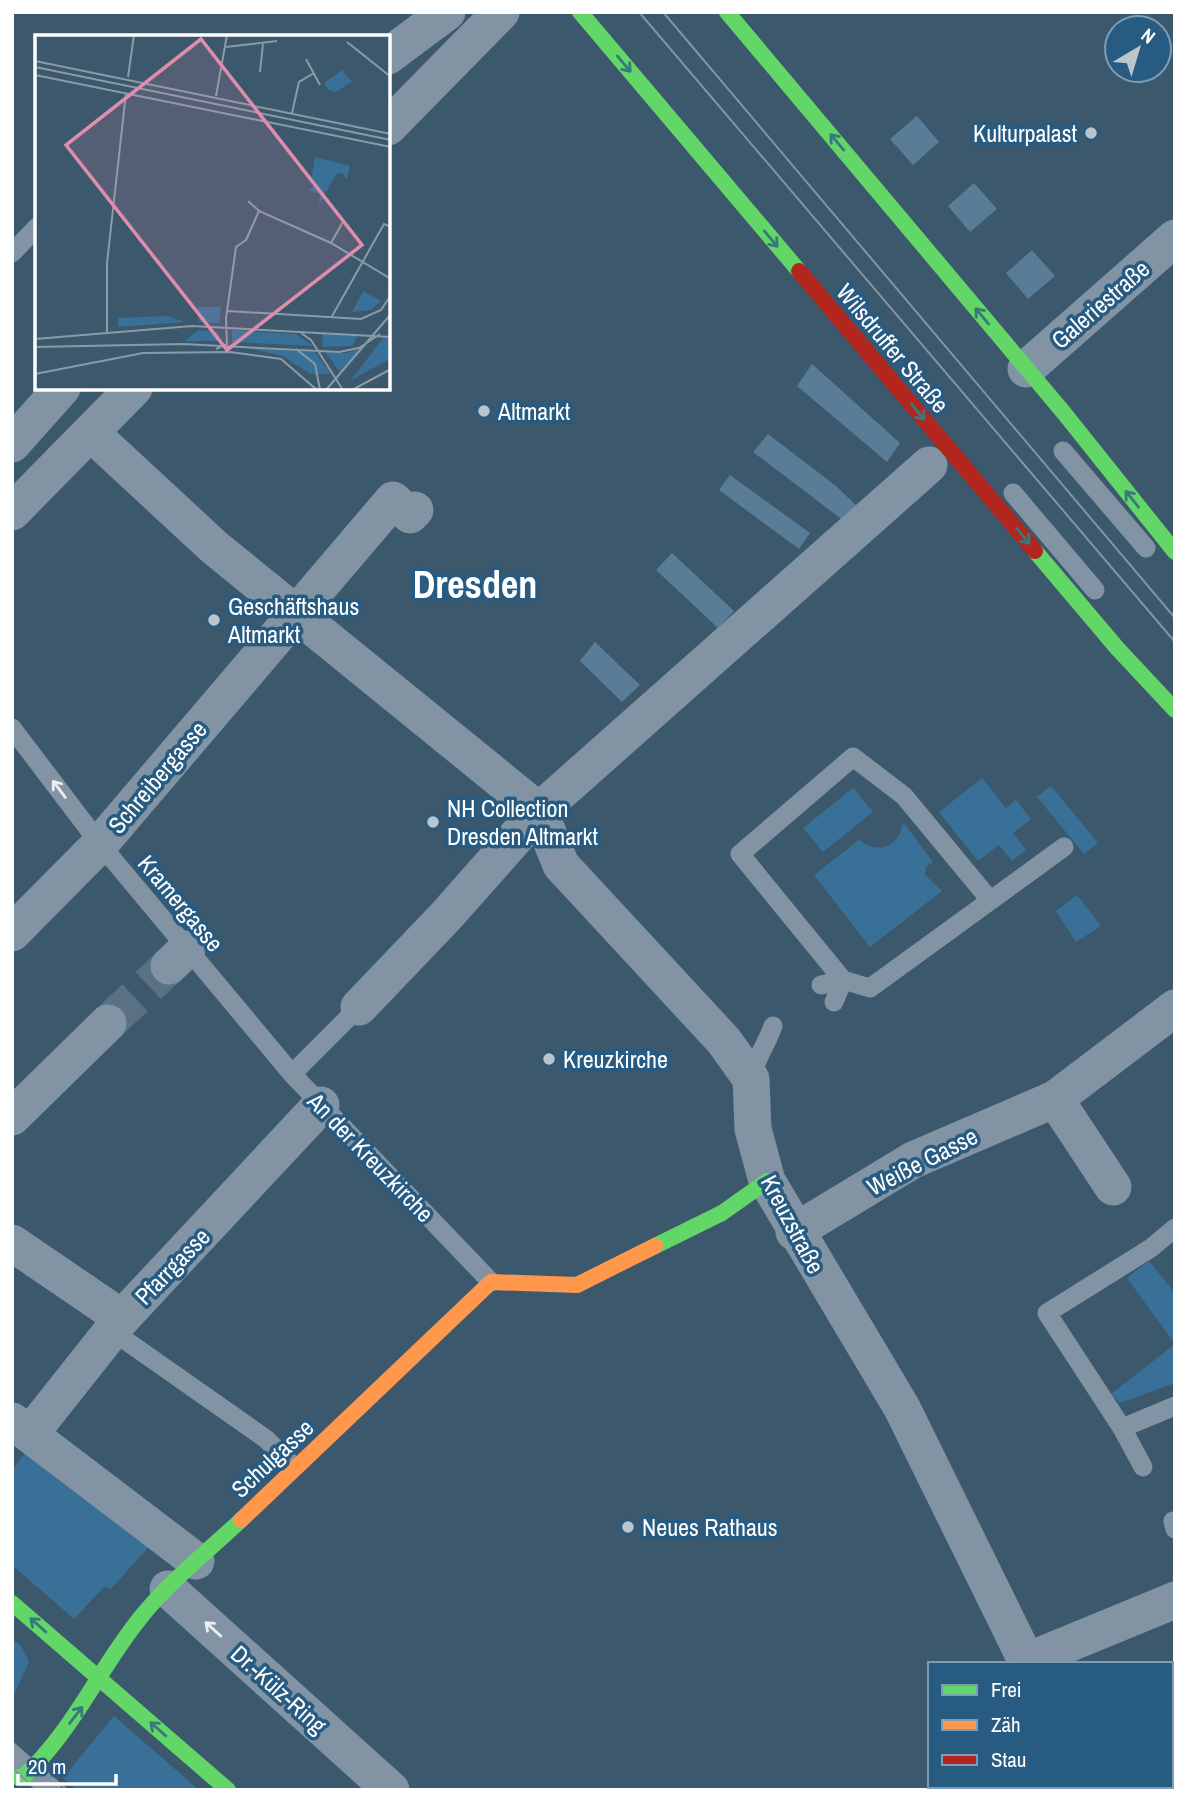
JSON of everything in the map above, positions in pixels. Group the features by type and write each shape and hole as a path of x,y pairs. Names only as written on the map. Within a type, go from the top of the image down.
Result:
{"street":[{"path":"390,55 447,12"},
{"path":"390,125 501,12"},
{"name":"Wilsdruffer Straße","path":"580,12 1117,648 1175,710"},
{"path":"727,12 1026,369 1175,552"},
{"name":"Galeriestraße","path":"1026,369 1175,238"},
{"path":"12,444 60,390"},
{"path":"78,390 91,433 214,547 539,811 561,865 724,1041 758,1063"},
{"path":"12,512 132,390"},
{"name":"An der Kreuzkirche","path":"359,1007 446,916 539,811 929,465"},
{"name":"Schreibergasse","path":"12,933 100,844 393,500 410,515 418,507"},
{"name":"Weiße Gasse","path":"794,1232 913,1160 1055,1099 1175,1008"},
{"path":"12,1117 108,1023"},
{"name":"Kreuzstraße","path":"758,1063 753,1129 766,1181 794,1232 902,1408 1027,1662"},
{"path":"1055,1099 1113,1186"},
{"name":"Pfarrgasse","path":"21,1428 321,1105"},
{"path":"491,1282 577,1285 722,1213 766,1181"},
{"path":"12,1243 122,1318"},
{"name":"Schulgasse","path":"100,1679 136,1621 491,1282"},
{"path":"21,1428 196,1561"},
{"name":"Dr.-Külz-Ring","path":"168,1589 391,1790"},
{"path":"1027,1662 1175,1600"},
{"path":"12,1603 228,1790"},
{"path":"22,1774 100,1679"}],"lane":[{"path":"12,253 35,229"},
{"path":"1063,451 1146,548"},
{"path":"1013,493 1095,590"},
{"name":"Kramergasse","path":"12,728 100,844 178,957 292,1074"},
{"path":"844,980 740,854 853,758 904,796 990,900"},
{"path":"821,985 844,980 870,988 1064,847"},
{"path":"834,1002 844,980"},
{"name":"An der Kreuzkirche","path":"359,1007 292,1074 491,1282"},
{"path":"758,1063 773,1026"},
{"path":"758,1063 786,1042"},
{"path":"1143,1466 1122,1428 1047,1313 1151,1248 1175,1228"},
{"path":"12,1260 266,1439 294,1468"},
{"path":"1122,1428 1175,1406"},
{"path":"12,1754 22,1774 52,1790"}],"shaded area":[{"path":"917,116 939,142 913,165 890,139"},
{"path":"974,183 997,209 970,232 948,206"},
{"path":"1032,250 1055,276 1028,299 1006,273"},
{"path":"812,364 900,443 887,462 797,386"},
{"path":"768,434 836,486 860,509 848,524 753,452"},
{"path":"730,475 810,533 799,549 719,490"},
{"path":"672,553 734,611 718,628 656,570"},
{"path":"595,642 640,685 622,702 580,661"},
{"path":"982,778 1006,808 1016,800 1031,819 1013,833 1026,850 1012,861 999,845 978,861 939,812"},
{"path":"1051,786 1098,843 1084,854 1037,797"},
{"path":"853,788 873,812 823,852 803,828"},
{"path":"903,822 933,862 926,867 925,875 942,891 870,947 814,875 859,840 874,847 893,843"},
{"path":"1077,895 1101,926 1076,942 1056,911"},
{"path":"1149,1261 1175,1293 1175,1344 1127,1278"},
{"path":"1175,1344 1175,1383 1120,1403 1111,1394"},
{"path":"30,1447 153,1542 111,1589 104,1587 74,1619 12,1565 12,1470"},
{"path":"12,1639 21,1646 29,1662 12,1699"},
{"path":"114,1716 199,1790 77,1790 63,1778"}],"tunnel":[{"path":"108,1023 169,966"}],"tram line":[{"path":"639,12 1175,642"},
{"path":"663,12 1175,618"},
{"path":"12,1742 67,1790"},
{"path":"12,1768 37,1790"}],"traffic: fast":[{"path":"580,12 799,271"},
{"path":"727,12 1064,413 1175,552"},
{"path":"1035,551 1117,648 1175,710"},
{"path":"655,1246 722,1213 767,1181"},
{"path":"12,1777 23,1777 56,1741 148,1608 241,1520"},
{"path":"12,1603 228,1790"}],"traffic: slow":[{"path":"241,1520 491,1282 577,1285 655,1246"}],"traffic: jam":[{"path":"799,271 1035,551"}],"place":[{"name":"Kulturpalast","path":"1091,133"},
{"name":"Altmarkt","path":"484,411"},
{"name":"Geschäftshaus Altmarkt","path":"214,620"},
{"name":"NH Collection Dresden Altmarkt","path":"433,822"},
{"name":"Kreuzkirche","path":"549,1059"},
{"name":"Neues Rathaus","path":"628,1527"}],"district":[{"name":"Dresden","path":"475,584"}]}
